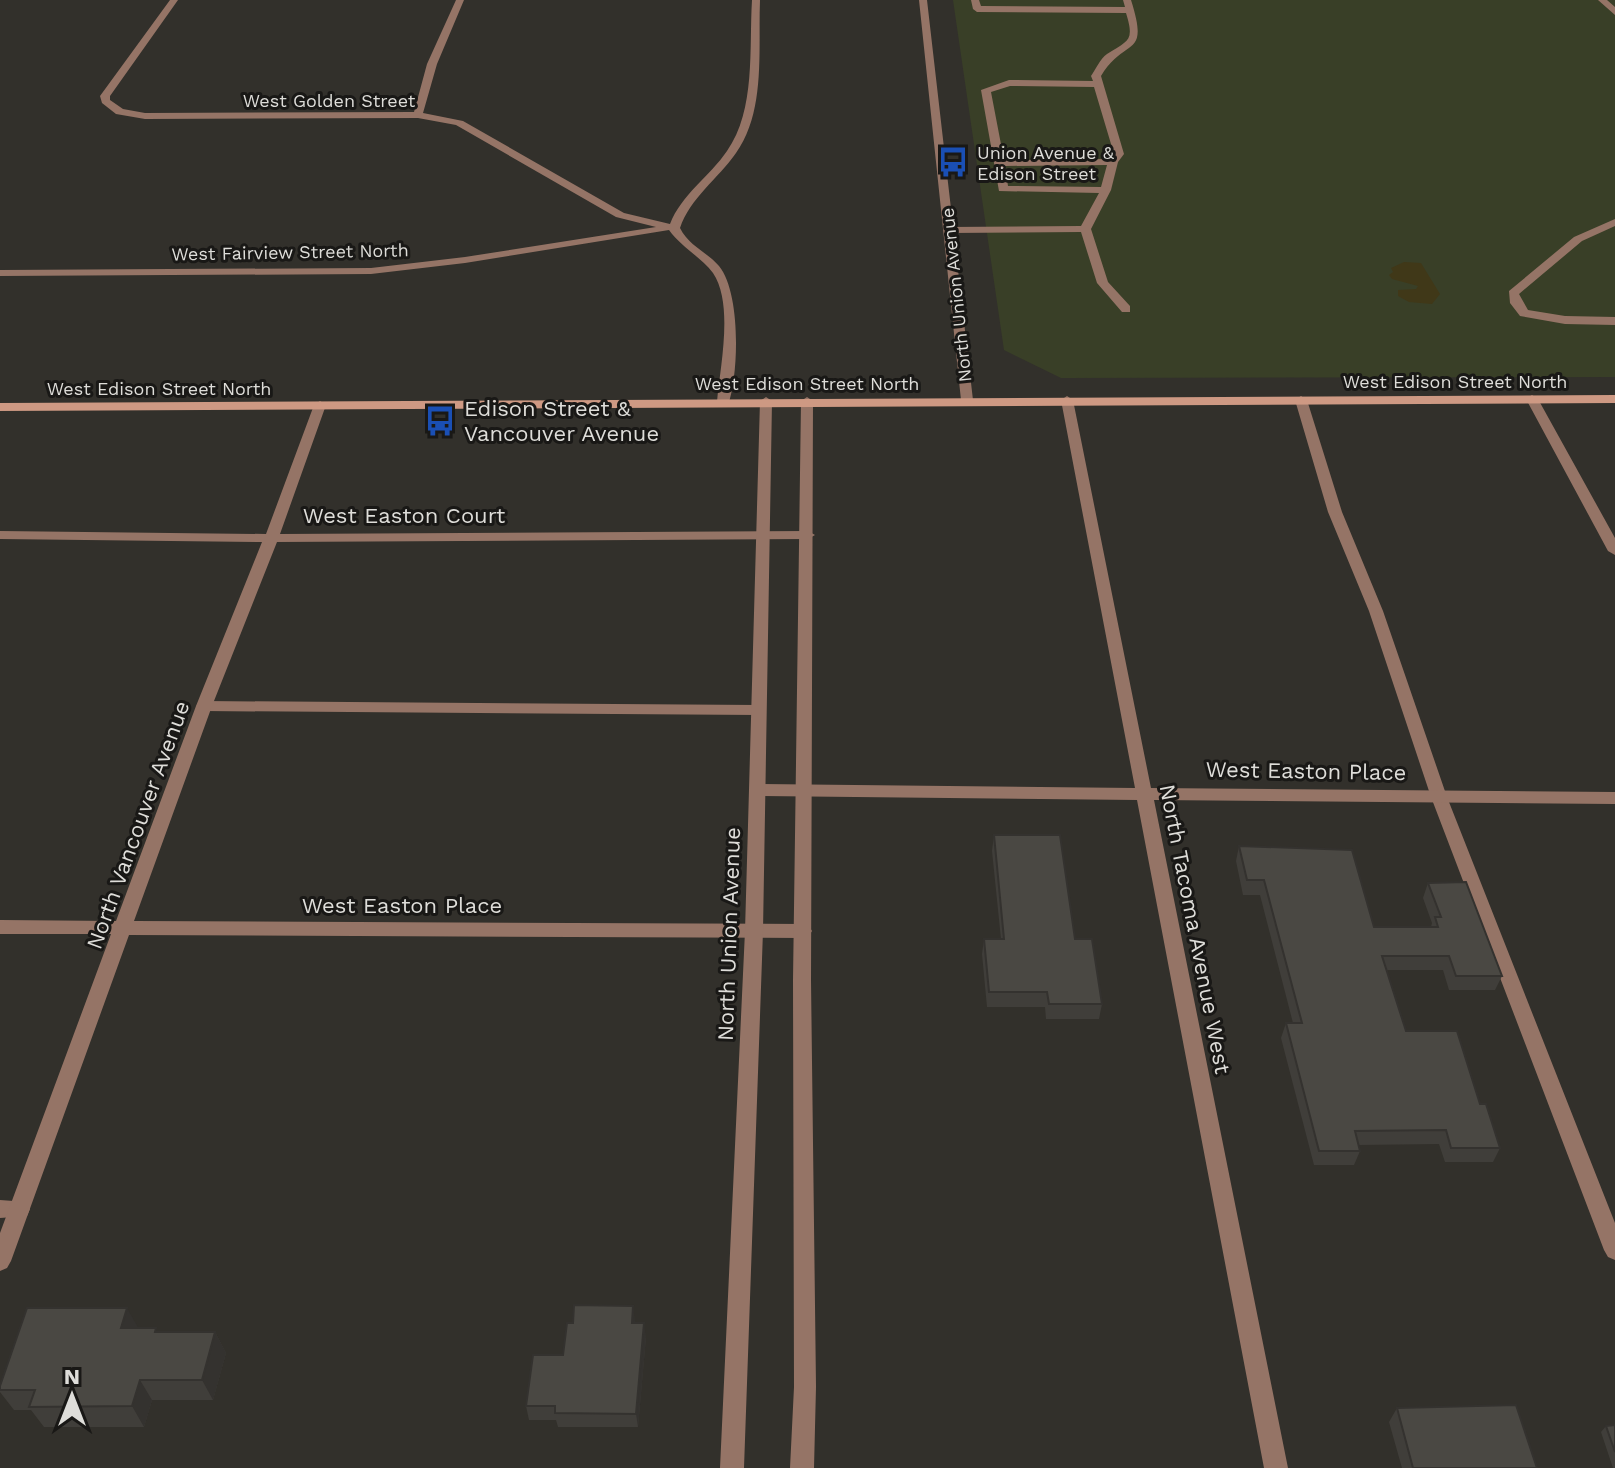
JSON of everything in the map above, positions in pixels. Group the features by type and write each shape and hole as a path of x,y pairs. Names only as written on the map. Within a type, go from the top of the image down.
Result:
{"main road":[{"name":"West Edison Street North","path":"0,407 1615,399"}],"street":[{"name":"West Golden Street","path":"174,0 109,90 105,101 120,112 145,116 418,115 459,123 620,215 674,228"},
{"path":"418,115 432,64 460,0"},
{"path":"723,402 729,294 715,268 689,248 674,228 676,216 708,184 739,139 749,100 756,0"},
{"name":"North Union Avenue","path":"923,0 967,400"},
{"path":"975,0 977,9 1129,5 1135,27 1133,37 1128,47 1107,58 1096,76 1119,154 1113,162 1106,190 1085,229 1103,283 1126,309"},
{"path":"1602,0 1615,12"},
{"path":"1099,84 1009,83 986,90 1003,189 1106,190"},
{"path":"999,163 1113,162"},
{"path":"1615,222 1578,239 1513,293 1524,313 1565,320 1615,321"},
{"name":"West Fairview Street North","path":"0,273 371,271 674,228"},
{"path":"949,230 1085,229"},
{"path":"1532,399 1615,551"},
{"name":"North Tacoma Avenue West","path":"1067,400 1276,1468"},
{"path":"1301,400 1335,512 1376,611 1439,797 1615,1250"},
{"name":"North Union Avenue","path":"732,1468 754,931 766,401"},
{"path":"802,1468 805,1387 803,931 807,401"},
{"name":"North Vancouver Avenue","path":"0,1261 10,1209 124,927 204,706 320,405"},
{"name":"West Easton Court","path":"0,535 270,538 808,535"},
{"path":"204,706 758,710"},
{"name":"West Easton Place","path":"758,790 1615,798"},
{"name":"West Easton Place","path":"0,927 803,931"}],"green space":[{"path":"953,0 1615,0 1615,377 1061,378 1004,350"}],"sand":[{"path":"1404,262 1421,263 1440,294 1432,304 1409,302 1398,296 1398,290 1416,289 1418,286 1392,279 1389,275 1393,272 1391,268"}],"building":[{"path":"994,835 1060,835 1075,939 1092,939 1102,1004 1049,1004 1047,992 989,992 984,939 1004,939"},
{"path":"1239,846 1352,850 1374,927 1438,927 1435,917 1441,917 1428,883 1466,882 1502,976 1456,976 1449,956 1382,956 1406,1031 1457,1031 1480,1104 1486,1104 1500,1148 1451,1148 1446,1130 1355,1131 1360,1151 1319,1151 1286,1023 1302,1023 1264,880 1247,880"},
{"path":"574,1305 633,1306 632,1323 644,1323 636,1414 555,1413 555,1406 526,1406 533,1355 563,1355 567,1323 573,1323"},
{"path":"27,1308 127,1308 121,1328 156,1328 155,1332 215,1332 202,1380 140,1380 132,1406 29,1407 35,1390 0,1390"},
{"path":"1516,1405 1537,1468 1413,1468 1397,1408"},
{"path":"1615,1425 1615,1452 1606,1426"}],"place":[{"name":"Union Avenue & Edison Street","path":"953,162"},
{"name":"Edison Street & Vancouver Avenue","path":"440,421"}]}
